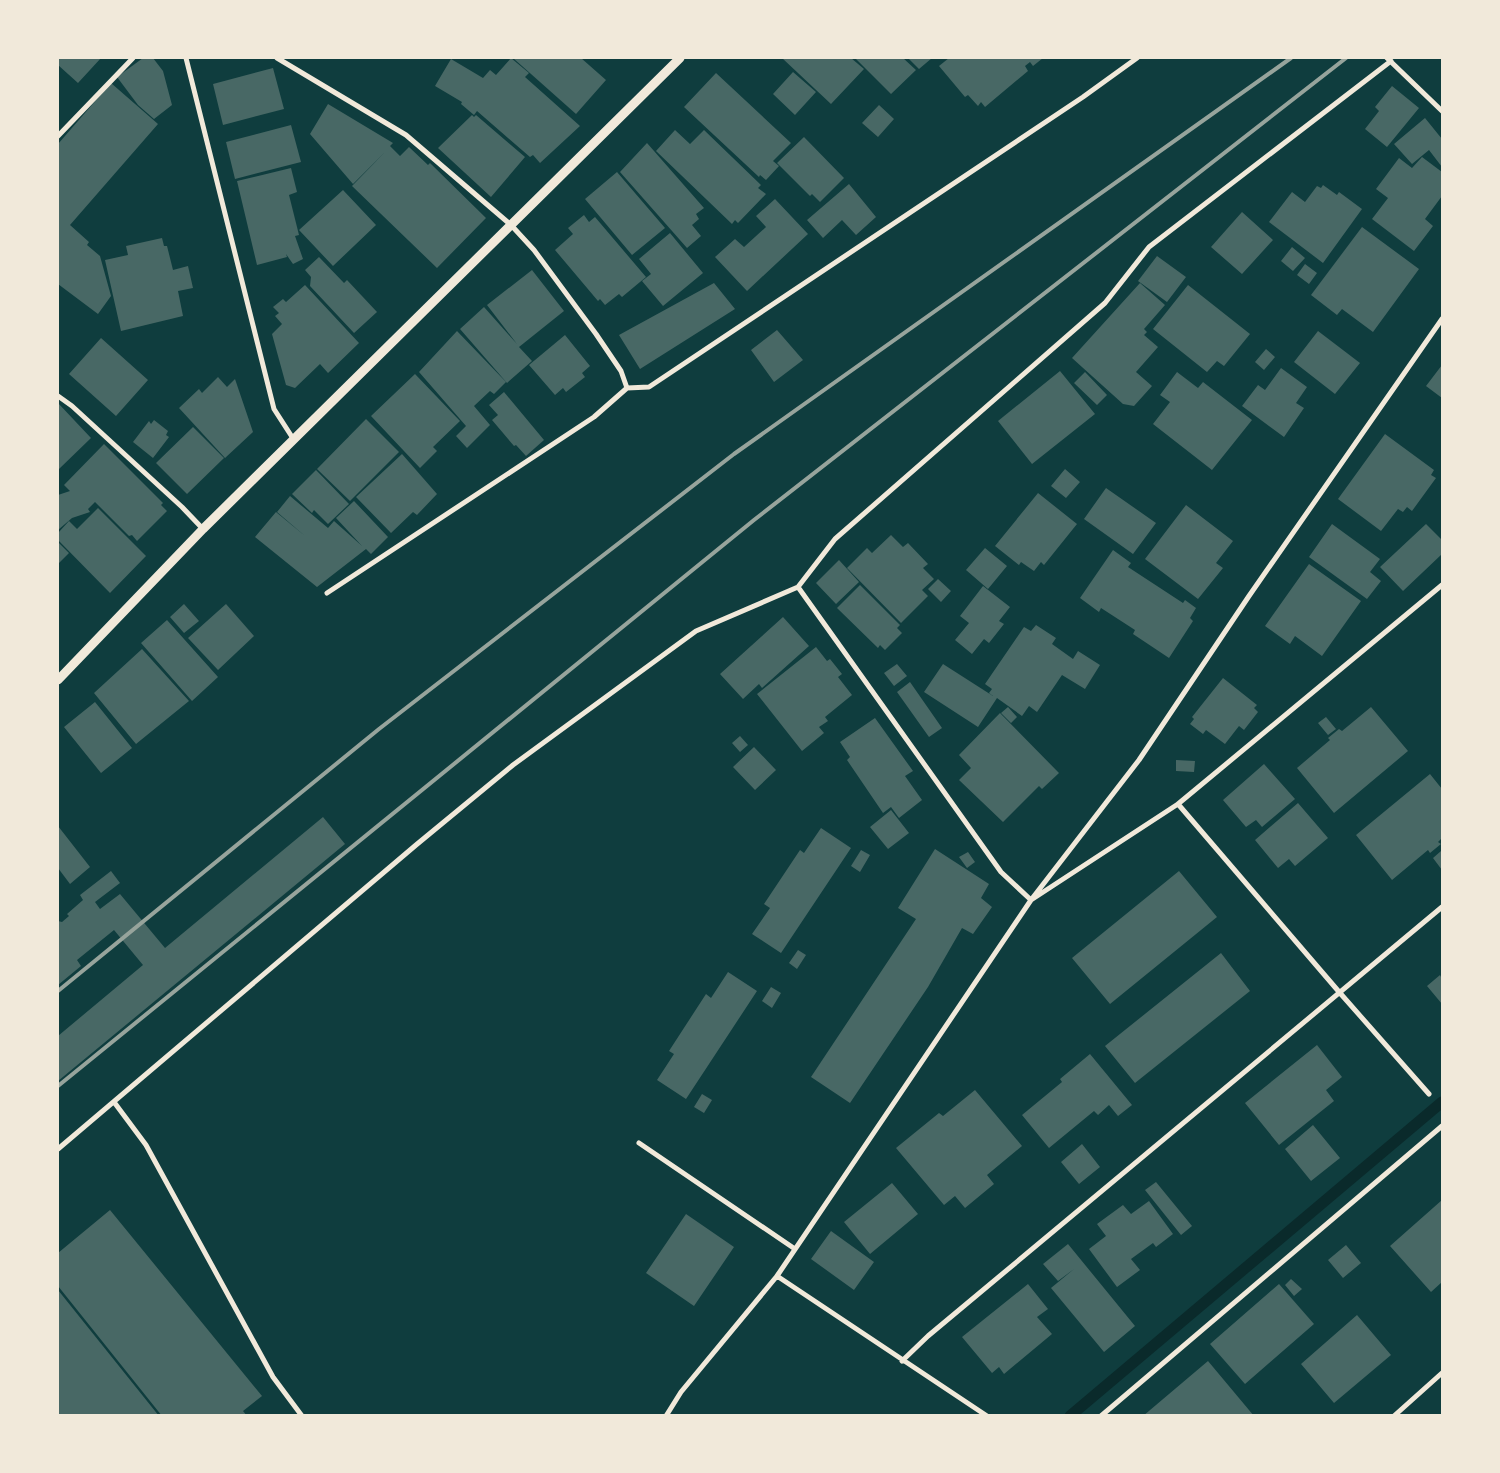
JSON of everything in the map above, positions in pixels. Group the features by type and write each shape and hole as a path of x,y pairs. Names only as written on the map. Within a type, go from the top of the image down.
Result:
{"street":[{"path":"58,136 133,58"},
{"path":"186,58 274,409 294,441"},
{"path":"277,58 406,135 510,225 534,250 596,334 621,372 627,388"},
{"path":"58,680 203,529 680,58"},
{"path":"327,593 594,417 627,388 649,387 1137,58"},
{"path":"58,1149 408,851 513,765 696,631 798,587 835,539 1106,303 1150,247 1389,59 1442,111"},
{"path":"666,1416 681,1392 777,1276 1032,900 1138,760 1254,588 1442,319"},
{"path":"58,396 72,406 182,507 203,529"},
{"path":"1032,900 1178,804 1442,584"},
{"path":"798,587 1001,872 1032,900"},
{"path":"1178,804 1429,1094"},
{"path":"902,1361 928,1336 1442,906"},
{"path":"114,1102 146,1145 273,1377 302,1416"},
{"path":"1101,1416 1442,1126"},
{"path":"639,1143 795,1249"},
{"path":"777,1276 987,1416"},
{"path":"1394,1416 1442,1373"}],"building":[{"path":"58,58 101,58 78,83 58,65"},
{"path":"143,58 153,58 163,71 172,105 154,119 138,105 117,77"},
{"path":"511,58 529,73 525,77 580,126 540,163 533,155 530,157 477,111 474,115 461,104 462,102 435,86 451,59 483,78 490,70 496,75"},
{"path":"513,58 581,58 606,80 576,114"},
{"path":"782,58 851,58 864,69 831,104"},
{"path":"855,58 903,58 916,70 891,94"},
{"path":"908,58 932,58 919,69"},
{"path":"949,58 1043,58 1033,66 1030,62 1025,66 1028,71 985,107 981,102 978,106 968,95 965,97 939,66"},
{"path":"273,68 284,109 223,125 213,84"},
{"path":"793,72 816,92 795,115 773,94"},
{"path":"716,73 791,143 773,161 779,166 766,180 760,175 759,177 684,107"},
{"path":"111,83 158,124 70,225 89,242 87,245 100,256 111,296 98,314 58,284 58,144"},
{"path":"1392,86 1419,108 1387,147 1365,129 1379,111 1375,107"},
{"path":"328,104 393,143 390,146 400,156 409,147 428,165 430,163 486,218 437,268 352,186 385,152 353,184 310,134"},
{"path":"879,105 894,119 878,137 862,123"},
{"path":"472,115 474,117 476,115 525,157 491,197 438,148"},
{"path":"1425,118 1442,139 1442,167 1429,150 1412,164 1394,144"},
{"path":"291,125 301,162 235,179 226,142"},
{"path":"675,130 690,144 704,130 761,185 758,188 766,194 738,223 735,220 732,224 656,151"},
{"path":"804,137 844,178 820,202 812,194 810,196 777,163"},
{"path":"647,143 704,208 696,214 699,219 692,225 701,236 687,248 620,172"},
{"path":"1422,157 1442,172 1442,196 1425,219 1433,226 1414,251 1372,219 1388,198 1376,189 1399,158 1412,168"},
{"path":"291,168 297,192 289,195 299,235 295,236 303,259 293,264 286,254 287,257 257,265 237,181"},
{"path":"617,172 665,228 632,255 585,199"},
{"path":"849,184 876,217 856,235 842,220 823,238 807,220"},
{"path":"1323,185 1337,195 1339,192 1362,209 1323,263 1269,222 1292,192 1305,202 1317,186 1321,188"},
{"path":"343,190 376,225 333,266 299,230"},
{"path":"775,199 808,234 747,291 715,257 735,239 744,247 766,227 756,216"},
{"path":"1242,212 1273,240 1242,274 1211,247"},
{"path":"584,215 589,222 595,217 646,277 622,297 619,294 605,305 600,299 598,301 555,250 573,234 568,228"},
{"path":"1362,227 1419,269 1373,332 1342,309 1337,315 1311,295"},
{"path":"670,233 703,273 663,306 642,281 651,274 639,259"},
{"path":"162,238 164,246 167,246 173,270 188,266 193,288 178,291 183,316 121,331 105,260 128,255 126,246"},
{"path":"1292,247 1305,258 1293,271 1281,261"},
{"path":"1157,256 1186,277 1167,302 1138,281"},
{"path":"319,257 344,283 347,280 377,312 354,333 310,286 311,277 305,270"},
{"path":"1305,264 1317,273 1309,284 1297,275"},
{"path":"532,270 564,311 519,347 532,361 507,383 460,329 484,307 517,344 487,305"},
{"path":"714,283 735,309 640,369 619,335"},
{"path":"1140,283 1165,305 1144,329 1147,332 1144,335 1158,347 1136,372 1152,386 1134,406 1123,404 1072,358"},
{"path":"305,285 359,343 328,373 320,364 295,388 286,385 272,334 282,324 275,316 279,313 273,307 283,299 286,302"},
{"path":"1188,285 1250,334 1224,366 1217,361 1207,372 1153,329"},
{"path":"777,330 803,360 774,382 751,350"},
{"path":"457,331 506,382 494,394 490,391 474,406 490,425 467,448 456,436 466,426 419,372"},
{"path":"1318,331 1360,363 1335,394 1294,362"},
{"path":"565,335 590,366 582,373 585,377 566,392 563,388 555,395 529,365"},
{"path":"101,338 148,380 116,416 69,374"},
{"path":"1266,349 1275,357 1264,370 1255,362"},
{"path":"1442,365 1442,398 1426,386"},
{"path":"1281,368 1307,387 1296,403 1304,408 1284,437 1242,406 1258,385 1265,390"},
{"path":"1060,371 1095,414 1032,464 998,421"},
{"path":"1085,372 1107,395 1097,405 1074,383"},
{"path":"1177,372 1198,388 1203,382 1252,420 1212,470 1153,424 1170,402 1160,395"},
{"path":"415,374 460,421 433,447 437,451 420,468 371,416"},
{"path":"218,377 227,387 235,379 253,432 225,458 179,408 199,389 202,393"},
{"path":"504,392 544,440 526,456 516,445 514,446 492,420 498,415 489,405"},
{"path":"58,403 91,438 58,470"},
{"path":"366,419 399,452 350,501 317,469"},
{"path":"154,420 168,431 166,435 169,437 153,458 133,442 149,421 151,424"},
{"path":"193,427 224,458 187,494 156,463"},
{"path":"1385,434 1434,470 1431,475 1436,478 1412,511 1407,507 1403,512 1398,509 1381,531 1338,499"},
{"path":"104,444 163,503 161,505 167,511 137,541 132,535 129,536 95,502 88,509 90,512 72,518 58,530 58,495 70,491 64,485"},
{"path":"402,454 437,494 417,515 413,512 391,533 356,497"},
{"path":"1065,469 1080,482 1066,498 1051,486"},
{"path":"316,470 349,504 328,524 314,510 312,513 292,494"},
{"path":"1106,488 1156,523 1133,554 1084,519"},
{"path":"1038,493 1077,524 1044,565 1041,562 1034,571 1021,562 1019,565 995,546"},
{"path":"290,496 328,528 334,521 362,546 336,518 354,501 388,537 371,554 366,549 317,587 255,537 276,512 305,536 277,512"},
{"path":"1186,505 1233,541 1216,563 1223,568 1198,599 1145,559"},
{"path":"98,508 146,556 110,593 58,540 58,533 69,521 77,529"},
{"path":"1332,524 1380,559 1370,572 1381,581 1367,599 1309,557"},
{"path":"1426,524 1442,540 1442,554 1403,591 1380,567"},
{"path":"891,535 903,547 908,543 928,564 923,568 934,579 922,590 928,596 901,623 847,568 867,548 872,553"},
{"path":"58,542 69,553 58,564"},
{"path":"985,548 1007,566 988,589 966,570"},
{"path":"1113,550 1131,563 1128,567 1183,603 1185,600 1196,608 1190,618 1193,621 1169,658 1133,634 1135,630 1101,608 1099,612 1080,598"},
{"path":"839,560 859,582 836,604 816,583"},
{"path":"1309,564 1361,601 1322,656 1295,636 1290,644 1265,626"},
{"path":"938,579 951,591 941,602 928,589"},
{"path":"860,585 900,625 897,628 902,633 885,650 880,645 878,648 837,608"},
{"path":"983,586 1010,607 999,621 1004,624 989,643 984,639 972,654 955,640 969,623 960,616"},
{"path":"184,604 199,621 184,633 170,617"},
{"path":"226,604 254,636 218,670 188,638"},
{"path":"783,617 809,646 762,688 759,684 743,699 720,674"},
{"path":"167,620 218,677 192,701 141,643"},
{"path":"1036,625 1056,638 1052,644 1073,659 1078,651 1100,665 1085,689 1062,675 1037,712 1029,706 1022,716 997,698 978,727 924,692 943,664 993,696 989,693 992,689 985,684 1024,627 1031,631"},
{"path":"816,647 827,661 830,659 842,674 838,677 852,695 825,717 828,721 819,727 824,733 802,751 757,694"},
{"path":"142,649 189,701 136,744 94,693"},
{"path":"897,664 907,676 894,686 884,673"},
{"path":"1223,678 1257,705 1254,708 1258,712 1244,730 1239,726 1225,744 1206,730 1203,734 1190,724 1194,719 1192,717"},
{"path":"910,682 942,728 929,737 897,692"},
{"path":"95,702 132,748 101,773 64,727"},
{"path":"1008,707 1017,717 1011,723 1001,713"},
{"path":"1371,707 1408,751 1334,813 1297,768 1330,740 1328,738 1339,729 1342,731"},
{"path":"1000,713 1059,773 1042,789 1039,786 1003,822 959,780 971,768 959,755"},
{"path":"1326,717 1336,729 1328,735 1318,723"},
{"path":"875,718 913,771 905,776 922,800 899,818 891,807 883,813 847,760 850,757 840,742"},
{"path":"740,736 748,745 740,752 732,743"},
{"path":"754,747 776,770 755,790 733,767"},
{"path":"1176,760 1195,761 1194,772 1176,771"},
{"path":"1264,764 1295,799 1262,827 1256,820 1246,827 1223,800"},
{"path":"1430,774 1442,789 1442,838 1438,842 1441,844 1430,853 1428,850 1392,880 1356,835"},
{"path":"1298,803 1328,838 1295,866 1289,859 1278,868 1255,840"},
{"path":"891,810 909,833 888,849 870,827"},
{"path":"323,817 345,844 58,1081 58,1036 143,965 114,930 77,960 81,966 58,985 58,921 62,922 69,916 67,914 83,900 80,895 111,871 120,883 95,902 100,909 120,894 165,948"},
{"path":"58,826 90,867 70,884 58,868"},
{"path":"821,828 851,848 781,953 752,934 770,908 764,904 800,850 804,853"},
{"path":"935,849 989,884 981,898 992,907 973,934 962,928 928,987 850,1103 811,1077 916,919 898,908"},
{"path":"861,850 870,855 860,872 851,866"},
{"path":"1441,851 1442,853 1442,870 1433,858"},
{"path":"968,852 975,862 967,868 959,857"},
{"path":"1179,871 1217,917 1110,1004 1072,958"},
{"path":"798,950 806,955 797,969 789,963"},
{"path":"1221,953 1250,991 1135,1083 1105,1046"},
{"path":"728,972 757,991 686,1099 657,1080 674,1054 669,1051 706,994 711,998"},
{"path":"1440,975 1442,979 1442,1004 1427,986"},
{"path":"771,987 781,993 772,1008 762,1001"},
{"path":"1317,1045 1342,1077 1326,1090 1334,1101 1279,1145 1245,1103"},
{"path":"1090,1054 1132,1105 1118,1116 1109,1105 1098,1115 1094,1111 1049,1148 1022,1115 1062,1082 1060,1079"},
{"path":"975,1090 1022,1146 987,1175 994,1184 965,1208 955,1196 944,1205 896,1148 939,1113 943,1116"},
{"path":"702,1094 712,1100 704,1113 694,1107"},
{"path":"1313,1125 1340,1158 1311,1181 1285,1149"},
{"path":"1082,1144 1100,1167 1079,1184 1061,1162"},
{"path":"1156,1182 1192,1226 1181,1235 1145,1190"},
{"path":"892,1183 918,1214 870,1254 844,1222"},
{"path":"1442,1200 1442,1282 1431,1292 1390,1246"},
{"path":"1149,1201 1173,1234 1156,1247 1153,1243 1131,1259 1140,1270 1117,1287 1089,1249 1106,1236 1097,1224 1123,1205 1131,1214"},
{"path":"110,1210 262,1396 243,1411 247,1416 162,1416 58,1286 58,1253"},
{"path":"686,1214 734,1247 694,1306 646,1273"},
{"path":"831,1231 874,1262 854,1290 811,1259"},
{"path":"1068,1244 1135,1326 1104,1352 1051,1288 1074,1269 1058,1281 1043,1264"},
{"path":"1346,1245 1361,1263 1343,1278 1328,1260"},
{"path":"1291,1279 1302,1289 1294,1296 1285,1285"},
{"path":"1028,1284 1048,1309 1037,1317 1052,1334 1004,1374 999,1367 992,1373 962,1337"},
{"path":"1279,1284 1314,1324 1245,1384 1210,1344"},
{"path":"58,1290 159,1416 58,1416"},
{"path":"1357,1315 1391,1355 1334,1403 1301,1364"},
{"path":"1208,1361 1254,1416 1143,1416"}],"waterway":[{"path":"1070,1416 1442,1102"}],"railway":[{"path":"58,991 379,729 734,454 1291,58"},
{"path":"58,1086 754,520 1346,58"}]}
